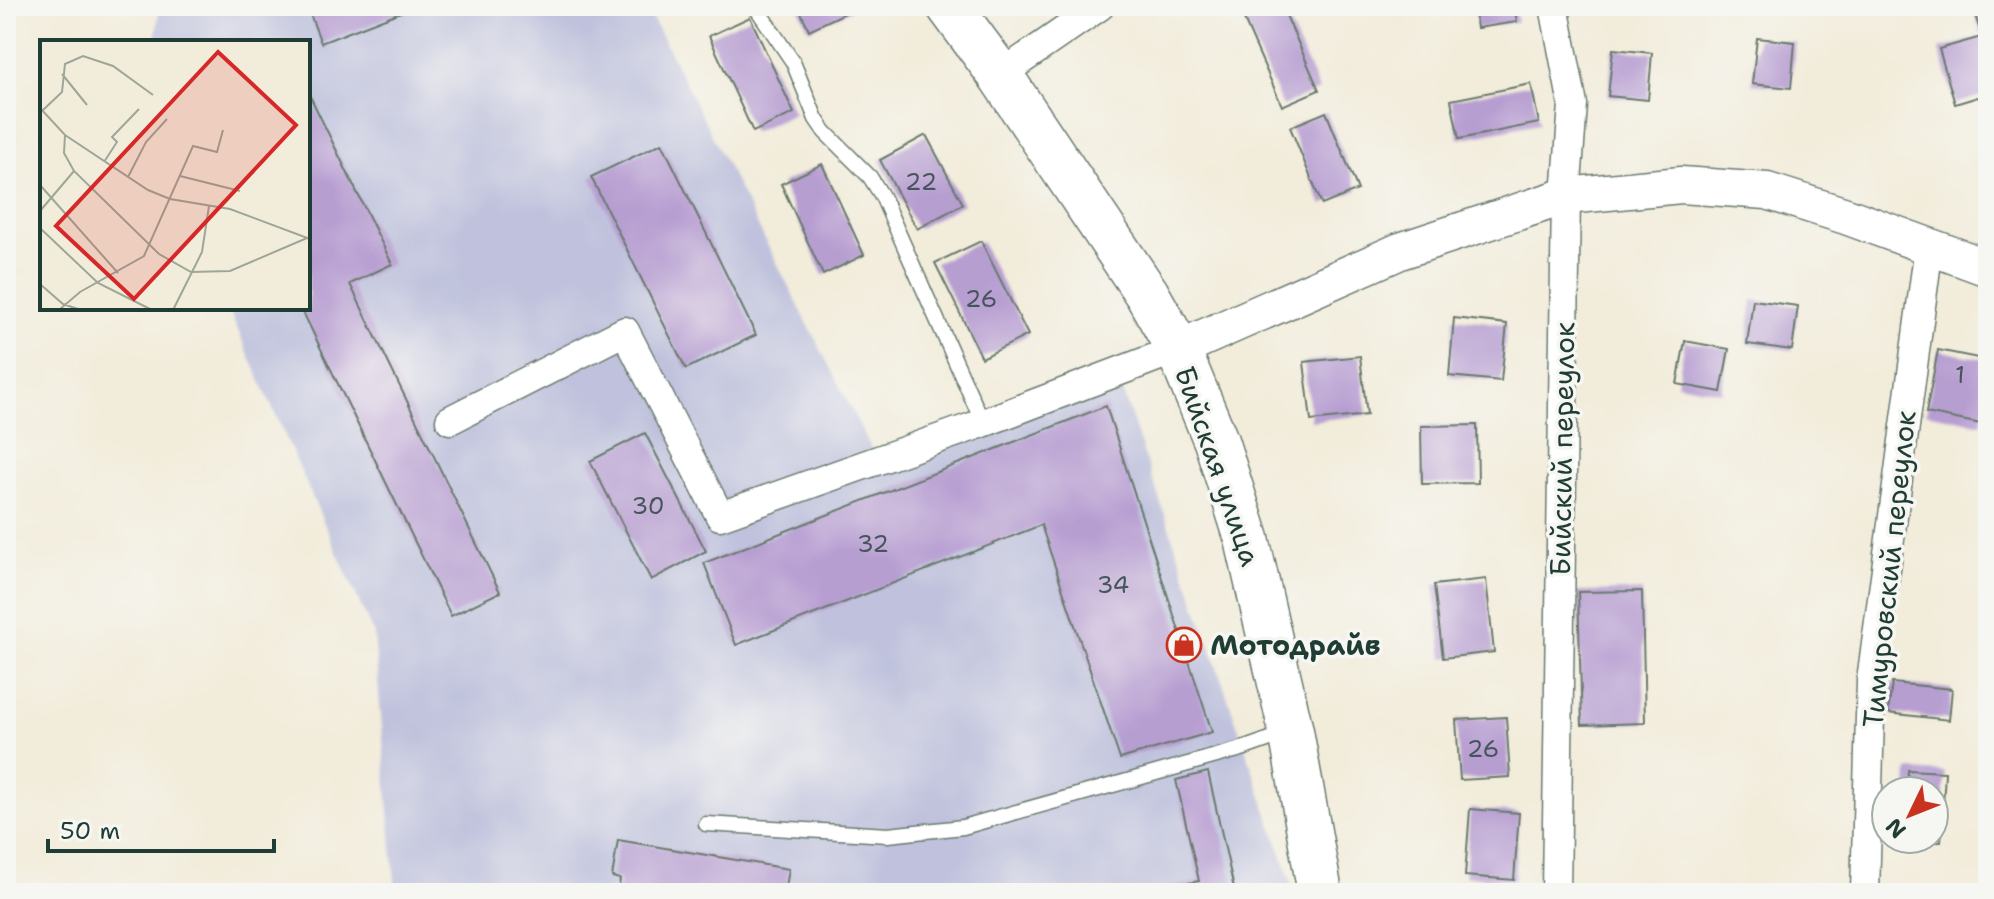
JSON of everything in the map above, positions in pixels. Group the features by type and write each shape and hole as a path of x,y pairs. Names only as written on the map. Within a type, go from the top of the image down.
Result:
{"main road":[{"name":"Бийская улица","path":"949,6 1000,75 1147,294 1178,349 1216,441 1247,539 1291,731 1320,893"}],"street":[{"path":"1000,75 1100,6"},
{"name":"Бийский переулок","path":"1554,6 1573,105 1566,196 1556,893"},
{"path":"450,420 625,331 720,516 983,423 1178,349 1400,251 1566,196 1681,185 1767,191 1988,268"},
{"name":"Тимуровский переулок","path":"1865,893 1871,681 1929,246"}],"lane":[{"path":"755,6 793,62 816,119 870,177 882,196 983,423"},
{"path":"706,824 888,835 963,827 1245,748 1291,731"}],"shaded area":[{"path":"160,6 646,6 875,456 1113,364 1295,893 396,893 374,635 229,310 310,310 310,40 155,40"}],"building":[{"path":"307,6 416,6 321,43"},
{"path":"798,6 860,6 809,30"},
{"path":"1238,6 1282,6 1319,90 1282,106"},
{"path":"1474,6 1514,6 1517,22 1477,28"},
{"path":"1972,6 1988,6 1988,31 1981,33"},
{"path":"750,17 794,113 753,132 709,36"},
{"path":"1988,35 1988,94 1955,104 1939,49"},
{"path":"1757,38 1795,42 1791,88 1752,84"},
{"path":"1613,49 1652,53 1648,100 1608,96"},
{"path":"1531,84 1539,123 1459,139 1451,100"},
{"path":"310,96 392,264 350,284 500,592 451,616 302,310 310,310"},
{"path":"1326,112 1358,190 1322,205 1290,127"},
{"path":"926,135 963,204 917,229 880,160"},
{"path":"662,143 756,335 686,369 591,177"},
{"path":"1988,148 1988,175 1986,175 1982,149"},
{"path":"822,164 864,255 823,275 781,184"},
{"path":"981,241 1028,335 982,358 935,263"},
{"path":"1753,300 1798,306 1792,350 1747,344"},
{"path":"1454,318 1507,324 1501,381 1449,376"},
{"path":"1685,341 1729,349 1721,392 1677,384"},
{"path":"1938,350 1988,360 1988,390 1981,424 1926,413"},
{"path":"1360,356 1367,415 1311,421 1304,362"},
{"path":"1106,406 1212,732 1120,759 1041,525 736,645 704,563"},
{"path":"1477,425 1478,483 1422,484 1421,426"},
{"path":"645,433 706,551 651,580 590,461"},
{"path":"1486,579 1494,652 1443,658 1434,585"},
{"path":"1642,591 1645,723 1582,725 1578,592"},
{"path":"1892,683 1952,689 1949,720 1888,713"},
{"path":"1506,717 1510,777 1460,780 1456,720"},
{"path":"1908,770 1945,772 1945,775 1908,775"},
{"path":"1208,772 1235,893 1175,893 1173,886 1199,881 1176,780"},
{"path":"1470,809 1519,813 1514,880 1465,876"},
{"path":"618,840 789,869 785,893 618,893 620,879 612,877"}],"place":[{"name":"Мотодрайв","path":"1184,645"}]}
